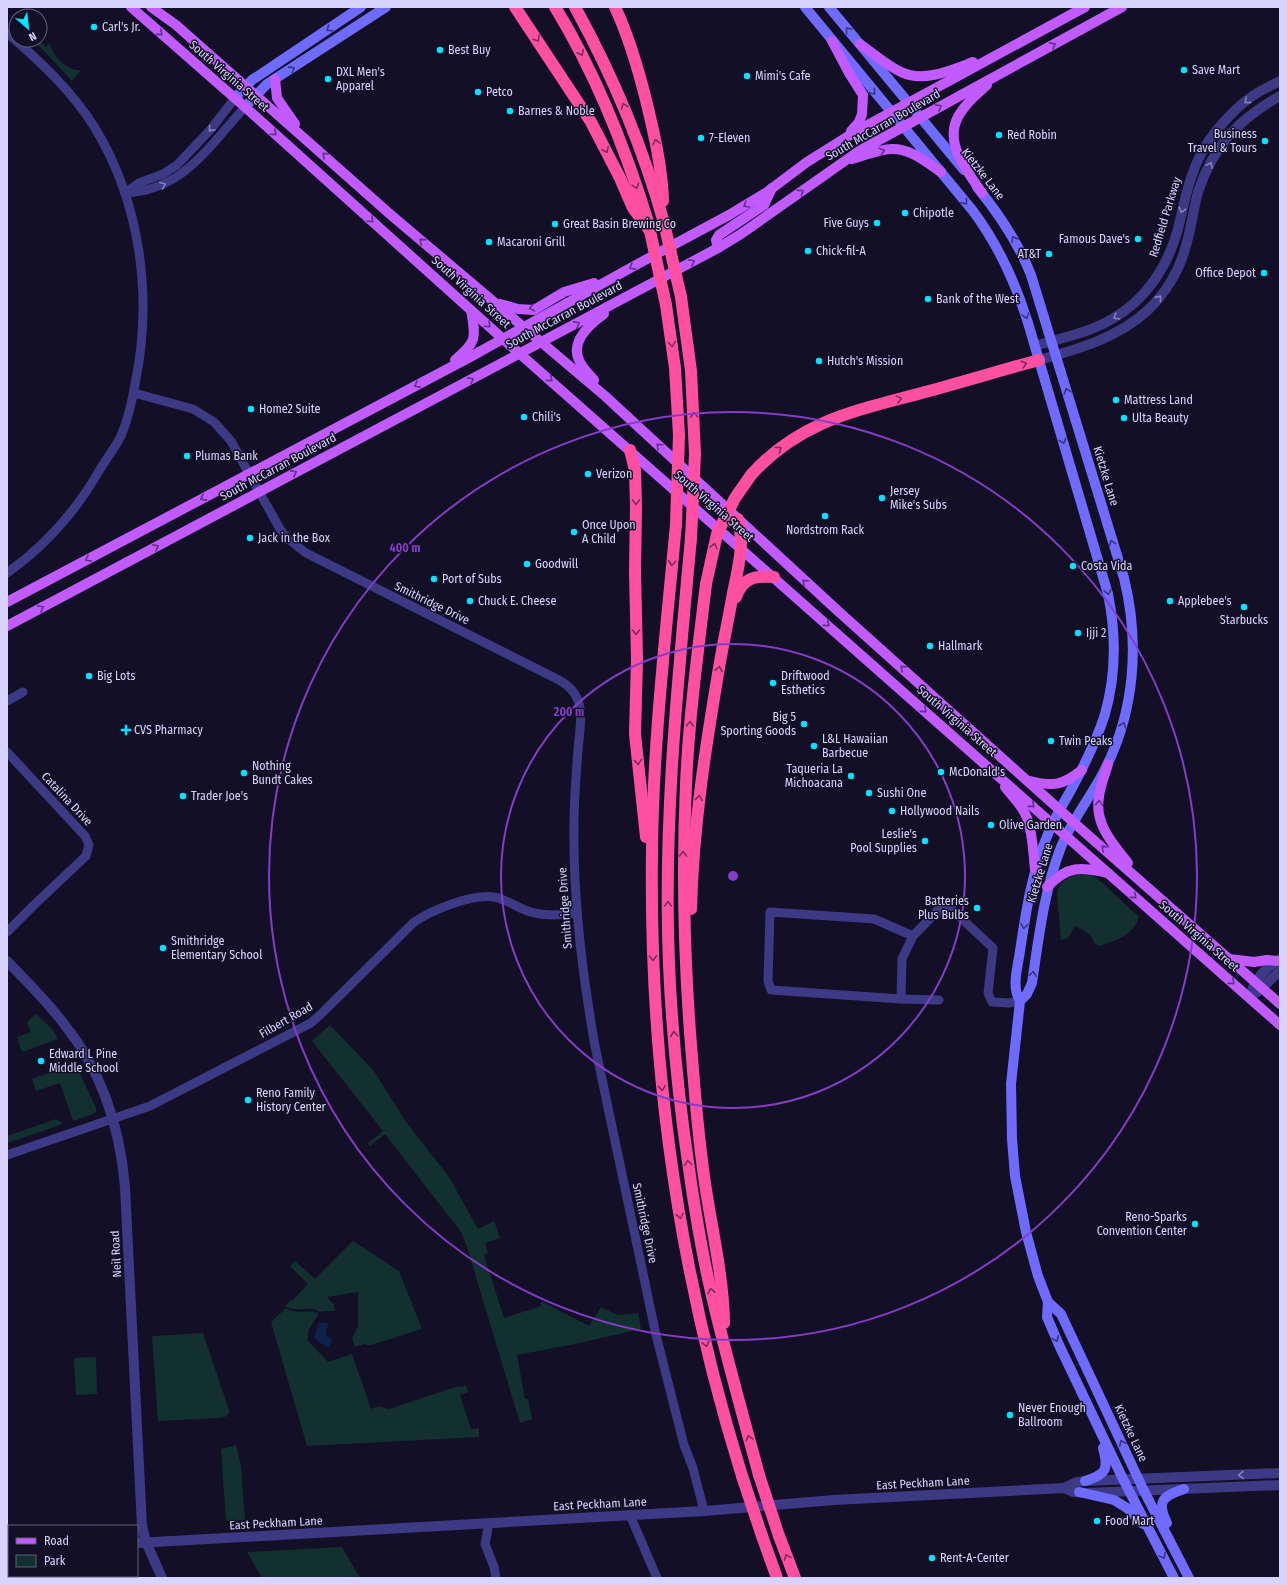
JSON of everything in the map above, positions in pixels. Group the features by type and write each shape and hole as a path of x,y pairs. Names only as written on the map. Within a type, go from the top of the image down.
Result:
{"highway":[{"path":"515,7 591,122 620,178 633,208 650,231"},
{"path":"555,7 581,53 611,116 632,171 650,231 666,305 675,368 679,435 676,524 655,765 652,891 655,1006 664,1107 672,1168 685,1245 701,1323 720,1401 742,1476 777,1578"},
{"path":"575,7 606,66 624,105 653,183 681,297 691,371 695,454 691,538 669,803 669,964 680,1103 687,1155 711,1294 759,1475 779,1536 795,1578"},
{"path":"615,7 639,72 658,150 662,182 664,223"},
{"path":"724,1342 724,1298 702,1161 691,1046 686,980 684,902 686,783 692,695 706,584 717,534 735,498 751,475 769,456 813,427 861,409 961,383 1039,360"},
{"path":"630,450 635,470 636,506 635,572 637,659 635,734 652,891"},
{"path":"691,1046 691,920 696,828 707,743 728,617 742,548 741,529 738,519"},
{"path":"728,617 737,593 746,581 759,576 774,577"}],"main road":[{"name":"South Virginia Street","path":"131,7 240,92 503,339 742,548 1280,1024"},
{"name":"South Virginia Street","path":"151,7 176,25 250,101 309,141 391,215 543,342 625,414 794,572 1073,822 1280,1004"},
{"path":"240,92 261,74 361,7"},
{"path":"250,101 275,79 386,7"},
{"name":"Kietzke Lane","path":"805,7 941,172 984,226 1002,254 1022,303 1105,582 1112,616 1114,665 1110,692 1099,733 1082,770 1053,823 1035,869 1027,907 1015,982 1015,994 1020,1001"},
{"name":"Kietzke Lane","path":"829,7 982,193 1004,222 1024,258 1036,289 1124,578 1130,608 1132,681 1124,721 1108,764 1066,835 1047,887 1042,909 1032,983 1027,994 1020,1001 1011,1084 1013,1154 1018,1193 1026,1232 1048,1302 1061,1314 1138,1479 1189,1578"},
{"name":"South McCarran Boulevard","path":"7,602 442,372 607,280 729,215 772,188 807,162 846,137 1085,7"},
{"name":"South McCarran Boulevard","path":"7,626 718,248 763,219 844,160 997,75 1104,12 1122,7"},
{"path":"832,41 863,95 862,114 859,122 846,137"},
{"path":"860,44 893,68 911,76 934,75 972,63 1011,48"},
{"path":"982,193 964,165 956,149 953,133 957,118 961,111 997,75"},
{"path":"275,79 276,98 309,141"},
{"path":"844,160 890,149 902,149 941,172"},
{"path":"718,248 716,240 719,235 764,205 772,188"},
{"path":"495,302 518,309 534,310 564,292 607,280"},
{"path":"625,414 582,366 579,361 577,351 581,336 588,328 628,296"},
{"path":"442,372 469,348 473,341 475,335 471,310"},
{"path":"868,660 879,648"},
{"path":"1108,764 1099,797 1099,816 1110,840 1144,884"},
{"path":"990,768 1027,817 1035,869"},
{"path":"1027,780 1041,784 1056,784 1070,779 1082,770"},
{"path":"1047,887 1054,879 1069,870 1086,868 1109,873"},
{"path":"1229,959 1254,962 1278,960"},
{"name":"Kietzke Lane","path":"1048,1302 1046,1312 1049,1323 1123,1479 1174,1578"},
{"path":"1085,1481 1098,1476 1106,1468 1107,1463 1095,1420"},
{"path":"1181,1562 1172,1533 1163,1515 1161,1505 1164,1499 1169,1495 1184,1489"},
{"path":"1079,1492 1114,1500 1120,1503 1150,1531"}],"street":[{"path":"7,33 43,64 75,100 92,123 105,146 120,178 137,238 143,296 142,350 130,411 120,436 111,454 84,496 37,550 7,573"},
{"name":"Redfield Parkway","path":"1035,346 1090,330 1112,320 1134,304 1147,291 1160,272 1170,253 1178,230 1191,177 1200,155 1208,142 1236,110 1251,97 1280,81"},
{"path":"125,193 139,183 164,174 177,165 223,115 240,92"},
{"name":"Redfield Parkway","path":"1039,360 1085,346 1115,334 1138,319 1155,303 1171,282 1179,266 1185,249 1199,192 1212,162 1224,141 1248,116 1280,96"},
{"path":"125,193 142,192 163,185 180,176 197,160 250,101"},
{"name":"Smithridge Drive","path":"134,392 184,406 204,415 223,430 250,473 287,538 306,553 565,683 572,689 577,697 581,714 574,825 577,913 585,988 595,1046 656,1335 684,1445 693,1468 704,1511"},
{"path":"7,701 24,692"},
{"name":"Catalina Drive","path":"7,752 85,836 89,846 86,856 7,932"},
{"name":"Filbert Road","path":"7,1154 150,1106 311,1023 322,1014 413,923 436,910 486,896 505,900 525,910 537,913 549,915 577,913"},
{"path":"901,999 902,959 913,936 945,903 993,948 988,993 992,1002 1009,1003 1020,1001"},
{"path":"913,936 874,919 770,912 768,980 771,990 901,999 939,1000"},
{"path":"1250,998 1268,967 1278,960"},
{"name":"Neil Road","path":"7,961 55,1012 75,1038 99,1082 113,1118 122,1160 125,1187 142,1526 141,1543 162,1578"},
{"path":"1258,985 1280,971"},
{"name":"East Peckham Lane","path":"1064,1488 1077,1482 1085,1481 1280,1473"},
{"name":"East Peckham Lane","path":"141,1543 489,1524 704,1511 834,1500 1064,1488 1079,1492 1280,1486"},
{"path":"630,1515 657,1578"},
{"path":"489,1524 485,1544 494,1567 496,1578"}],"green space":[{"path":"50,43 51,48 61,62 76,70 81,70 72,81 41,48 48,48"},
{"path":"1082,874 1091,875 1097,878 1139,917 1128,933 1118,939 1099,946 1094,943 1089,934 1075,926 1068,938 1061,940 1057,893 1058,889 1066,879"},
{"path":"36,1014 53,1030 58,1039 22,1052 17,1037 31,1032 27,1022"},
{"path":"330,1025 374,1071 406,1122 449,1177 478,1229 494,1221 500,1238 485,1243 488,1253 484,1255 504,1318 541,1306 541,1301 589,1326 601,1307 617,1315 638,1313 641,1329 517,1355 525,1399 528,1399 532,1419 520,1423 467,1247 461,1232 385,1134 370,1146 368,1143 383,1131 312,1041"},
{"path":"75,1063 96,1108 96,1112 73,1121 60,1083 36,1091 32,1079"},
{"path":"56,1119 63,1124 7,1143 7,1136"},
{"path":"353,1241 399,1271 422,1329 371,1345 364,1344 355,1347 352,1338 358,1327 358,1292 327,1297 334,1305 335,1311 320,1312 311,1309 294,1309 285,1306 290,1300 292,1301 308,1284 290,1266 295,1261 315,1279"},
{"path":"286,1308 297,1312 319,1313 308,1331 308,1341 328,1362 352,1354 371,1409 379,1406 389,1409 466,1385 468,1392 460,1395 471,1429 479,1428 479,1437 307,1446 271,1322"},
{"path":"203,1333 230,1413 227,1414 228,1416 219,1418 158,1421 152,1336"},
{"path":"96,1357 97,1394 76,1395 74,1358"},
{"path":"236,1445 241,1466 245,1520 226,1521 221,1449"},
{"path":"342,1547 360,1578 262,1578 247,1552"}],"water":[{"path":"319,1322 328,1323 326,1335 333,1340 328,1348 314,1338"}],"place":[{"name":"Carl's Jr.","path":"94,27"},
{"name":"Best Buy","path":"440,50"},
{"name":"Save Mart","path":"1184,70"},
{"name":"Mimi's Cafe","path":"747,76"},
{"name":"DXL Men's Apparel","path":"328,79"},
{"name":"Petco","path":"478,92"},
{"name":"Barnes & Noble","path":"510,111"},
{"name":"Red Robin","path":"999,135"},
{"name":"7-Eleven","path":"701,138"},
{"name":"Business Travel & Tours","path":"1265,141"},
{"name":"Chipotle","path":"905,213"},
{"name":"Five Guys","path":"877,223"},
{"name":"Great Basin Brewing Co","path":"555,224"},
{"name":"Famous Dave's","path":"1138,239"},
{"name":"Macaroni Grill","path":"489,242"},
{"name":"Chick-fil-A","path":"808,251"},
{"name":"AT&T","path":"1049,254"},
{"name":"Office Depot","path":"1264,273"},
{"name":"Bank of the West","path":"928,299"},
{"name":"Hutch's Mission","path":"819,361"},
{"name":"Mattress Land","path":"1116,400"},
{"name":"Home2 Suite","path":"251,409"},
{"name":"Chili's","path":"524,417"},
{"name":"Ulta Beauty","path":"1124,418"},
{"name":"Plumas Bank","path":"187,456"},
{"name":"Verizon","path":"588,474"},
{"name":"Jersey Mike's Subs","path":"882,498"},
{"name":"Nordstrom Rack","path":"825,516"},
{"name":"Once Upon A Child","path":"574,532"},
{"name":"Jack in the Box","path":"250,538"},
{"name":"Goodwill","path":"527,564"},
{"name":"Costa Vida","path":"1073,566"},
{"name":"Port of Subs","path":"434,579"},
{"name":"Chuck E. Cheese","path":"470,601"},
{"name":"Applebee's","path":"1170,601"},
{"name":"Starbucks","path":"1244,607"},
{"name":"Ijji 2","path":"1078,633"},
{"name":"Hallmark","path":"930,646"},
{"name":"Big Lots","path":"89,676"},
{"name":"Driftwood Esthetics","path":"773,683"},
{"name":"Big 5 Sporting Goods","path":"804,724"},
{"name":"CVS Pharmacy","path":"126,730"},
{"name":"Twin Peaks","path":"1051,741"},
{"name":"L&L Hawaiian Barbecue","path":"814,746"},
{"name":"McDonald's","path":"941,772"},
{"name":"Nothing Bundt Cakes","path":"244,773"},
{"name":"Taqueria La Michoacana","path":"851,776"},
{"name":"Sushi One","path":"869,793"},
{"name":"Trader Joe's","path":"183,796"},
{"name":"Hollywood Nails","path":"892,811"},
{"name":"Olive Garden","path":"991,825"},
{"name":"Leslie's Pool Supplies","path":"925,841"},
{"name":"Batteries Plus Bulbs","path":"977,908"},
{"name":"Smithridge Elementary School","path":"163,948"},
{"name":"Edward L Pine Middle School","path":"41,1061"},
{"name":"Reno Family History Center","path":"248,1100"},
{"name":"Reno-Sparks Convention Center","path":"1195,1224"},
{"name":"Never Enough Ballroom","path":"1010,1415"},
{"name":"Food Mart","path":"1097,1521"},
{"name":"Rent-A-Center","path":"932,1558"}]}
